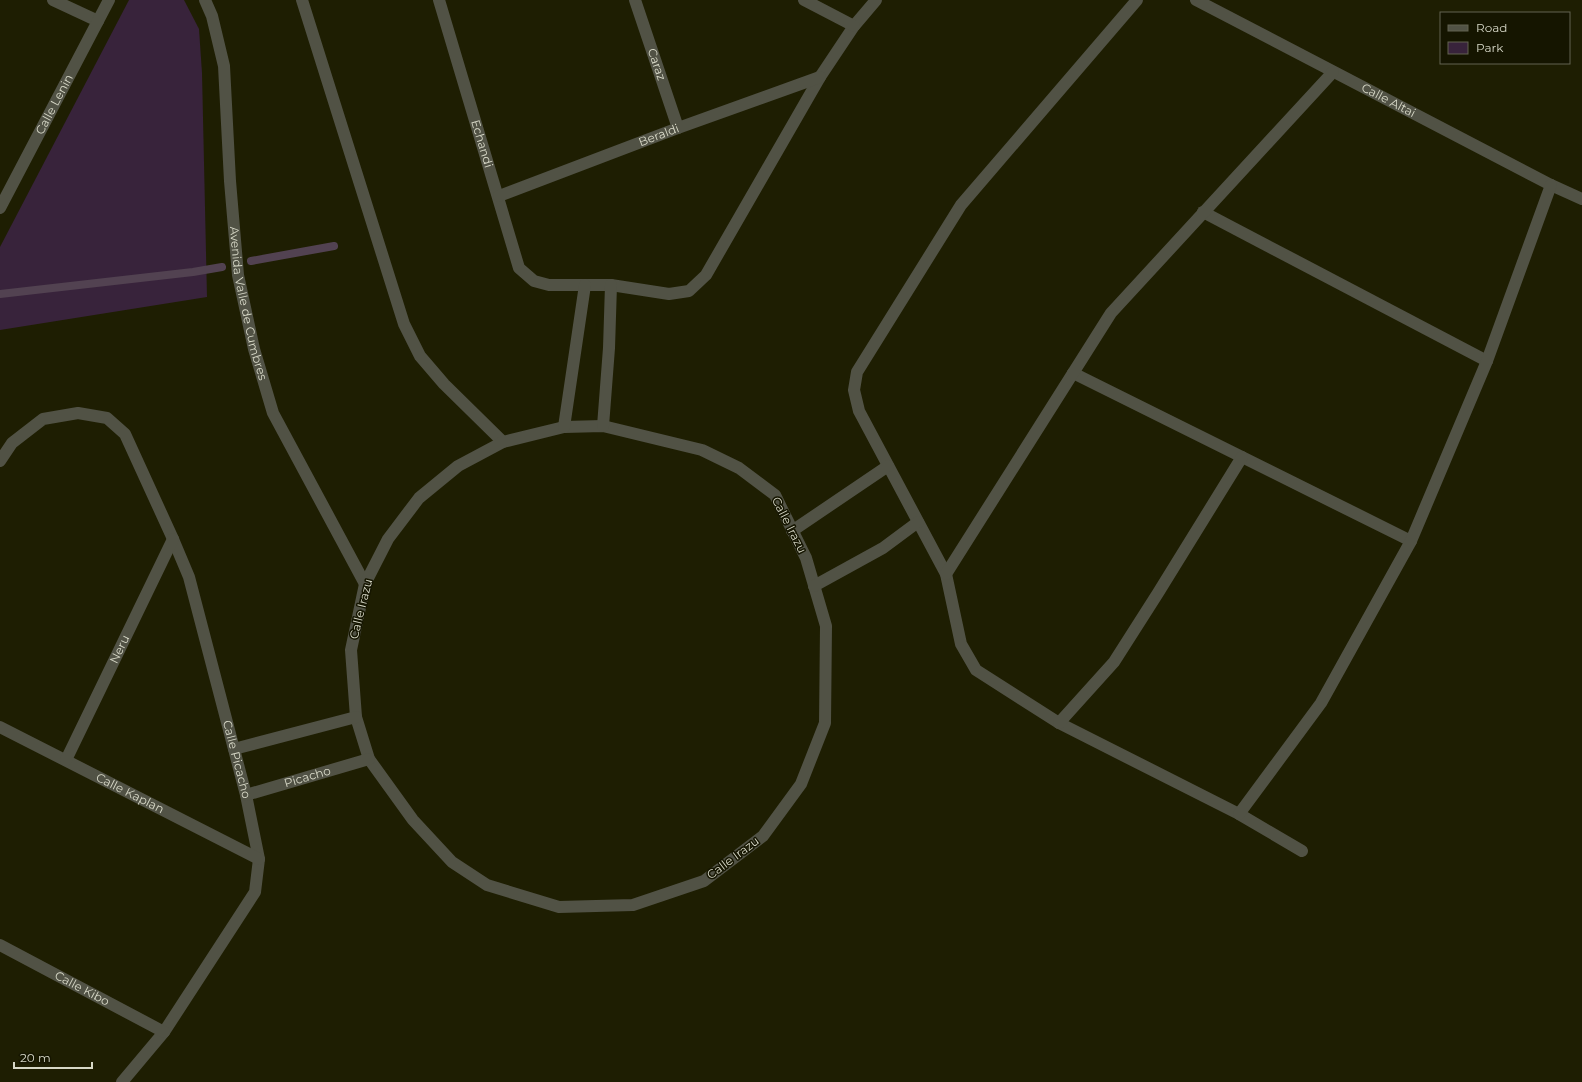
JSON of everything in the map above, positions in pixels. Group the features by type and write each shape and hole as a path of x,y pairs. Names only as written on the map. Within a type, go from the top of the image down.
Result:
{"street":[{"path":"53,0 98,21"},
{"name":"Calle Lenin","path":"0,208 109,0"},
{"name":"Avenida Valle de Cumbres","path":"205,0 212,16 224,66 230,181 238,275 254,349 273,413 365,584"},
{"path":"302,0 404,324 420,356 444,384 503,442"},
{"name":"Echandi","path":"439,0 499,196 510,242 519,268 534,281 549,285 585,285"},
{"name":"Caraz","path":"635,0 678,128"},
{"path":"804,0 854,26"},
{"path":"564,427 585,285 611,285 669,294 689,291 706,275 820,77 854,26 876,0"},
{"path":"1137,0 961,205 857,372 854,390 859,411 946,574 961,644 976,670 1058,723 1239,814 1302,850"},
{"name":"Calle Altai","path":"1196,0 1551,185 1582,199"},
{"path":"946,574 1110,313 1333,72"},
{"name":"Beraldi","path":"499,196 678,128 820,77"},
{"path":"1239,814 1321,703 1411,541 1487,361 1551,185"},
{"path":"1203,212 1487,361"},
{"path":"603,426 609,348 611,285"},
{"path":"1073,373 1411,541"},
{"name":"Calle Picacho","path":"0,461 12,443 43,419 78,413 108,418 125,434 189,577 246,795 259,859 255,892 164,1032 122,1082"},
{"name":"Calle Irazu","path":"603,426 702,450 739,468 775,495 806,558 826,626 825,723 801,784 763,836 704,881 633,905 559,907 487,885 452,862 413,820 369,759 356,716 351,650 365,584 388,539 419,498 458,466 503,442 564,427 603,426"},
{"path":"1058,723 1114,662 1242,457"},
{"path":"792,531 888,466"},
{"path":"814,586 882,548 918,522"},
{"name":"Neru","path":"66,760 173,539"},
{"path":"234,749 356,716"},
{"name":"Calle Kaplan","path":"0,727 259,859"},
{"name":"Picacho","path":"246,795 369,759"},
{"name":"Calle Kibo","path":"0,945 164,1032"}],"green space":[{"path":"129,0 184,0 199,29 202,73 207,297 0,330 0,247"}],"waterway":[{"path":"251,261 334,246"},
{"path":"0,294 193,272 222,267"}]}
